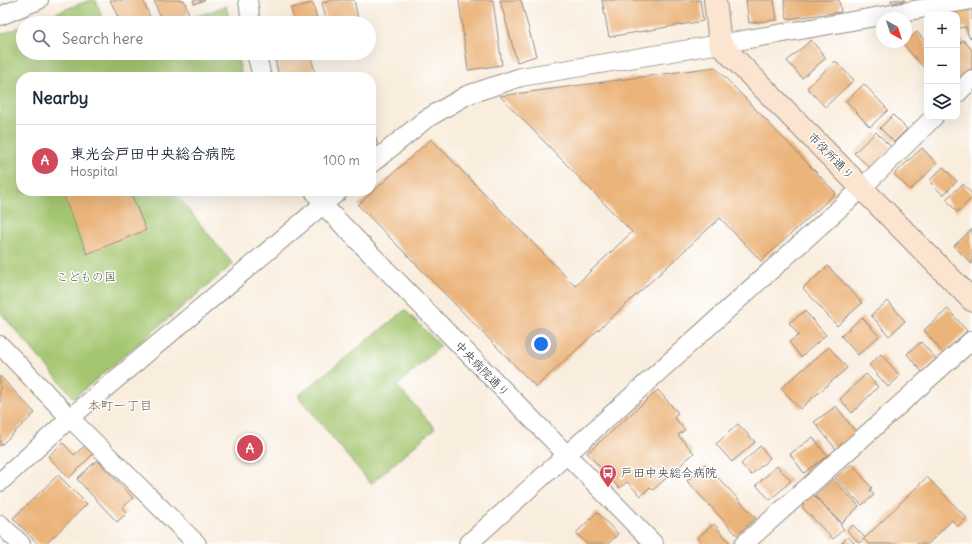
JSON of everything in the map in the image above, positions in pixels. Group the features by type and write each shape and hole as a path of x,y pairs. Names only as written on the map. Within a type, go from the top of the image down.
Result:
{"street":[{"path":"0,16 39,0"},
{"path":"248,0 250,16"},
{"path":"715,0 720,44"},
{"path":"376,160 426,119 467,95 521,77 972,0"},
{"name":"市役所通り","path":"720,44 972,300"},
{"path":"258,60 261,72"},
{"path":"960,91 972,79"},
{"path":"468,544 862,188 931,120"},
{"path":"0,482 318,198"},
{"name":"中央病院通り","path":"318,198 654,544"},
{"path":"744,544 972,340"},
{"path":"0,345 70,418 197,544"},
{"path":"0,524 20,544"}],"green space":[{"path":"90,0 96,0 102,16 48,16"},
{"path":"226,6 228,16 198,16"},
{"name":"こどもの国","path":"16,29 16,60 238,60 241,72 16,72 16,196 177,196 233,264 74,398 0,312 0,35"},
{"path":"405,310 441,346 397,386 435,428 371,484 298,396"}],"building":[{"path":"110,0 143,0 150,16 118,16"},
{"path":"154,0 184,0 189,14 183,16 160,16"},
{"path":"193,0 205,0 194,4"},
{"path":"333,0 354,0 357,16 325,16 322,3"},
{"path":"459,0 493,0 502,65 468,70"},
{"path":"500,0 521,0 536,56 517,62"},
{"path":"602,0 700,0 703,21 609,37"},
{"path":"746,0 774,0 777,20 749,23"},
{"path":"784,0 839,0 841,12 787,19"},
{"path":"891,0 905,0 905,1 892,3"},
{"path":"313,3 316,16 293,16 291,8"},
{"path":"972,8 972,38 969,37 966,27 960,28 960,12 953,12"},
{"path":"917,32 924,40 923,67 906,48 912,48 912,36"},
{"path":"811,40 826,58 802,78 787,61"},
{"path":"963,40 972,50 972,68 960,79 960,48 960,43"},
{"path":"275,60 312,60 315,72 278,72"},
{"path":"835,61 854,80 825,107 807,88"},
{"path":"715,67 836,193 761,261 720,218 536,387 358,205 368,196 376,196 376,189 431,139 575,286 632,232 500,96"},
{"path":"864,84 888,110 870,127 846,101"},
{"path":"893,115 907,129 894,142 880,128"},
{"path":"876,132 892,148 871,169 854,153"},
{"path":"376,139 379,148 376,149"},
{"path":"922,148 937,164 910,190 894,174"},
{"path":"943,167 957,181 943,195 929,181"},
{"path":"963,184 972,194 972,198 957,212 946,199"},
{"path":"132,196 146,230 87,254 64,197"},
{"path":"972,229 972,264 954,246"},
{"path":"828,266 862,303 837,326 803,288"},
{"path":"888,301 905,321 889,336 871,315"},
{"path":"948,309 967,331 943,353 924,330"},
{"path":"805,311 826,335 801,357 789,342 799,335 789,323"},
{"path":"862,317 879,336 858,355 841,336"},
{"path":"921,342 936,359 922,372 907,354"},
{"path":"829,347 847,368 800,409 781,388"},
{"path":"881,354 900,376 888,387 869,365"},
{"path":"866,374 878,387 852,413 840,399"},
{"path":"0,376 35,413 0,446"},
{"path":"658,390 678,413 674,417 685,430 678,435 694,453 653,490 650,487 641,496 627,482 619,488 587,453"},
{"path":"836,406 856,432 836,449 814,422"},
{"path":"738,424 755,442 732,462 716,444"},
{"path":"813,437 827,456 804,473 790,454"},
{"path":"63,443 74,455 87,444 95,452 69,478 48,456"},
{"path":"760,446 770,458 751,475 741,464"},
{"path":"97,460 133,498 122,508 127,513 117,522 77,479"},
{"path":"705,464 756,518 737,535 687,481"},
{"path":"852,464 872,488 870,490 874,495 862,505 835,478"},
{"path":"777,466 791,481 770,500 756,485"},
{"path":"58,475 87,504 46,544 38,544 13,518"},
{"path":"927,477 967,518 958,526 952,520 928,544 869,544 864,539 859,543 847,530 853,525 865,538"},
{"path":"833,479 859,506 842,523 815,496"},
{"path":"812,494 844,529 833,539 802,507 804,505 802,503"},
{"path":"597,512 618,534 608,544 587,544 576,533"},
{"path":"714,524 730,543 702,544 697,538"},
{"path":"848,537 855,544 841,544"}],"place":[{"name":"東光会戸田中央総合病院","path":"250,448"},
{"name":"戸田中央総合病院","path":"608,488"}],"district":[{"name":"本町一丁目","path":"120,405"}]}
